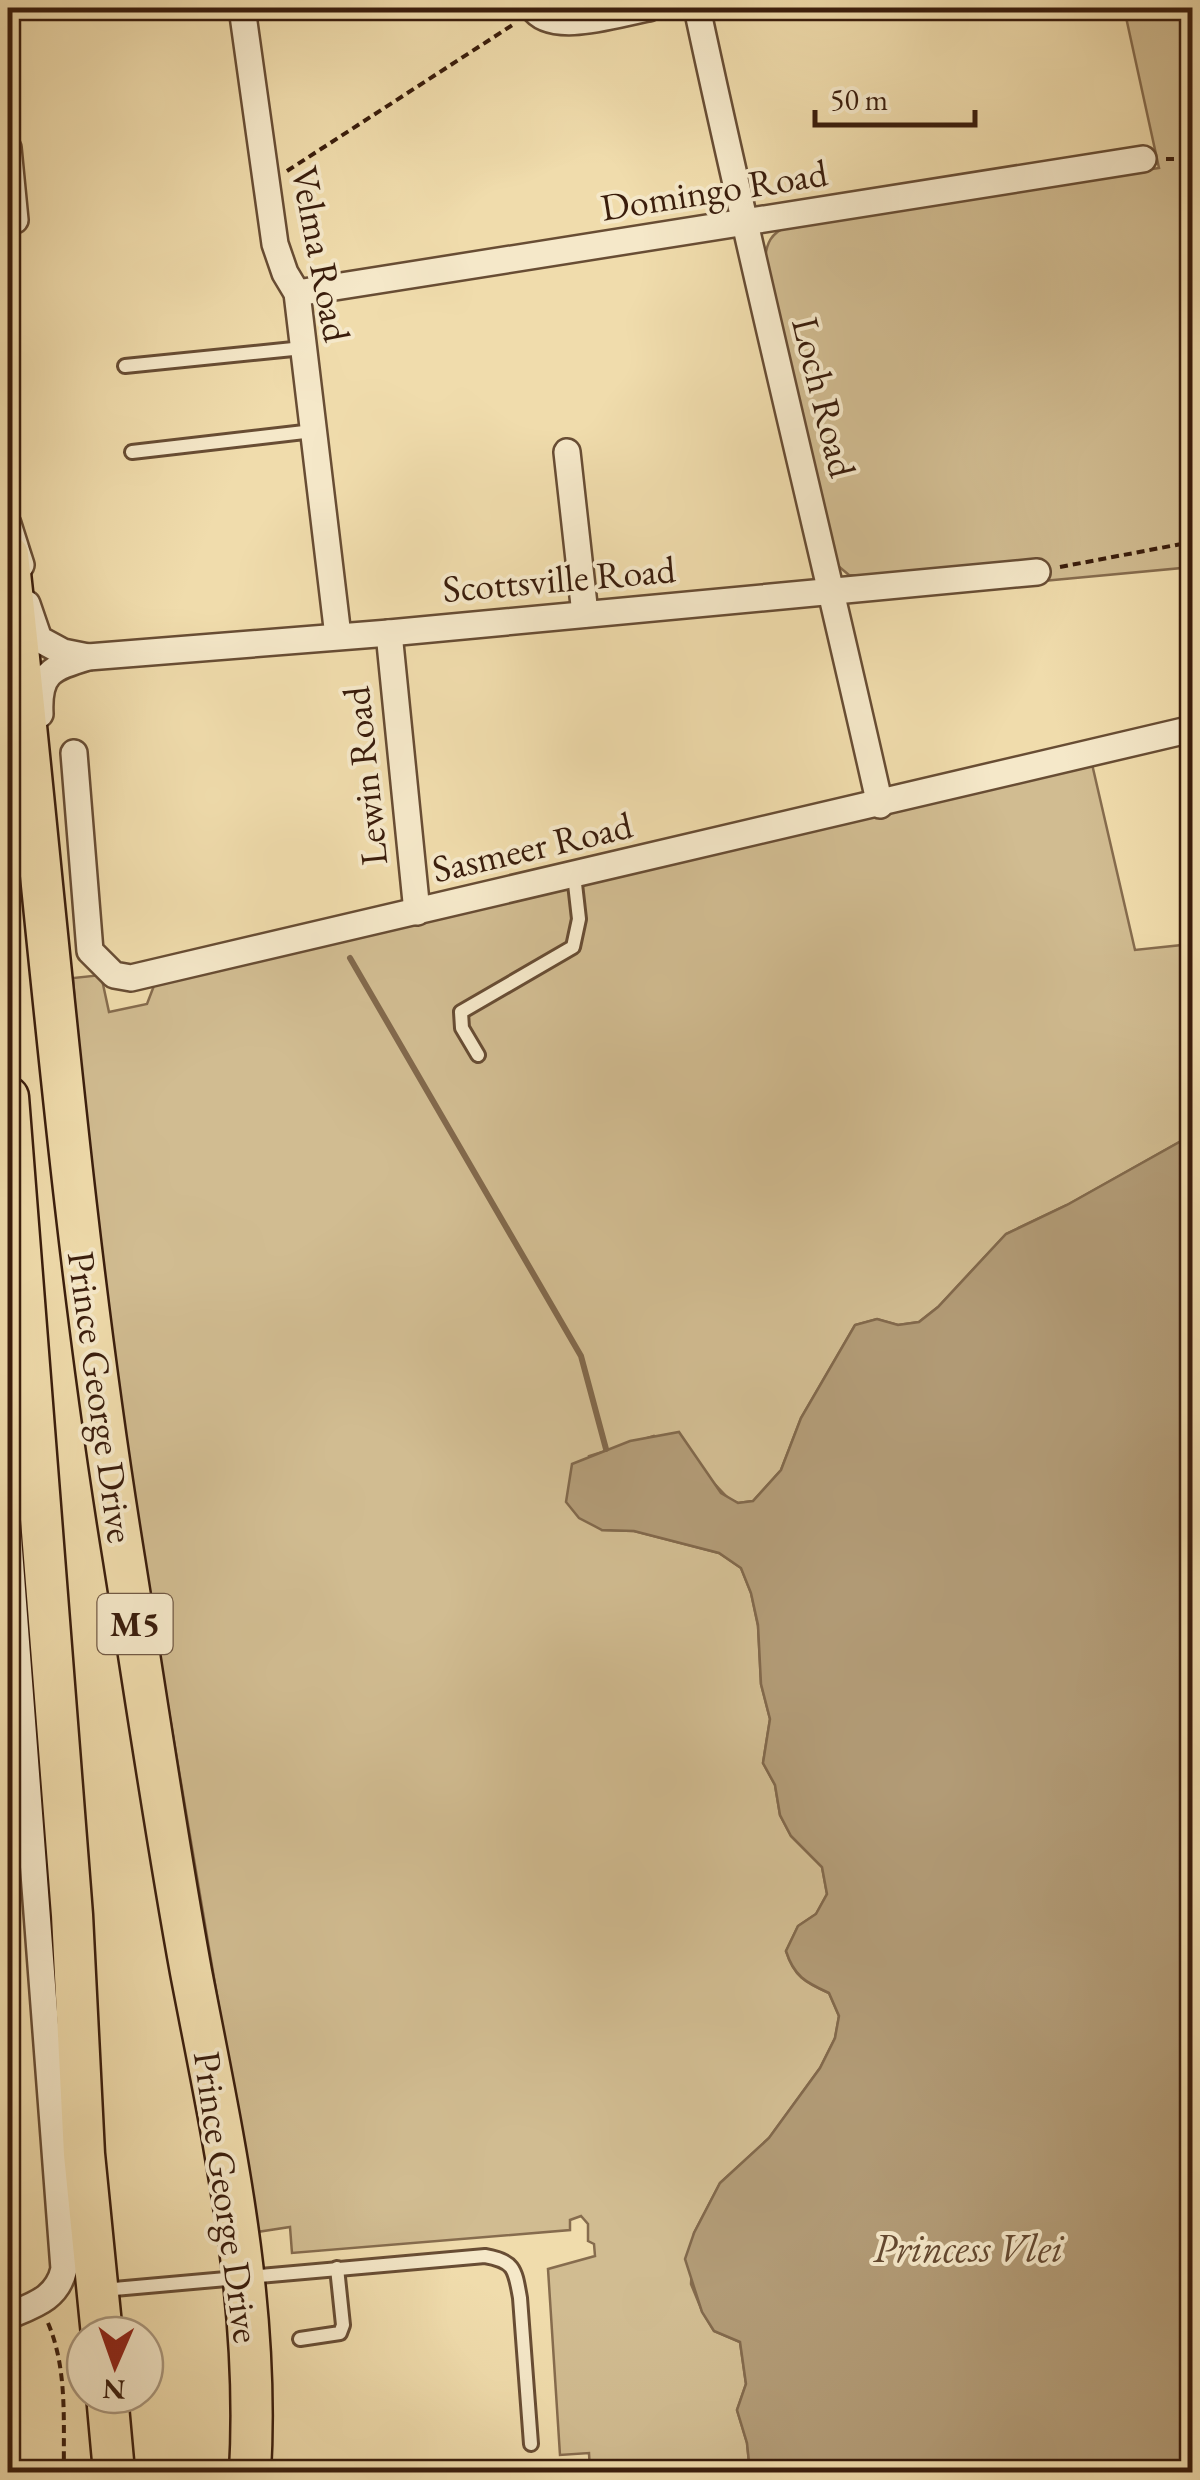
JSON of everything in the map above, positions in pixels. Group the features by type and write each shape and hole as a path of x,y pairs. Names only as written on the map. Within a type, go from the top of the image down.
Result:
{"main road":[{"name":"Prince George Drive","path":"8,554 74,1206 99,1402 190,1966 245,2276 252,2404 250,2472"},
{"name":"Prince George Drive","path":"8,1097 72,1915 84,2154 100,2315"},
{"path":"110,2415 114,2472"}],"street":[{"name":"Velma Road","path":"242,8 279,260 297,294 338,636"},
{"path":"533,8 536,14 556,24 649,8"},
{"name":"Loch Road","path":"697,8 743,223 880,804"},
{"path":"8,148 15,220"},
{"name":"Domingo Road","path":"297,294 1143,160"},
{"path":"566,452 585,614"},
{"name":"Scottsville Road","path":"8,524 22,568 34,631 47,645 88,656"},
{"name":"Scottsville Road","path":"41,852 40,687 52,670 88,656 388,633 1037,572"},
{"name":"Lewin Road","path":"388,633 417,912"},
{"name":"Sasmeer Road","path":"74,754 88,942 95,958 114,974 132,978 1192,729"},
{"path":"8,1530 14,1685 64,2269 42,2312 8,2316"}],"lane":[{"path":"125,366 303,348"},
{"path":"132,452 313,430"},
{"path":"478,1055 460,1024 461,1012 573,948 579,919 574,875"},
{"path":"98,2291 485,2256 502,2259 516,2274 520,2298 531,2444"},
{"path":"300,2338 340,2332 343,2325 337,2268"}],"path":[{"path":"267,184 522,19 469,8"},
{"path":"1143,160 1190,159 1192,191"},
{"path":"1037,572 1192,542"},
{"path":"42,2312 57,2345 62,2380 64,2472"}],"shaded area":[{"path":"1124,8 1192,8 1192,567 1043,581 849,575 837,565 834,556 765,261 768,244 788,226 1159,168"},
{"path":"1092,764 1135,950 1192,944 1192,1135 1067,1205 1006,1234 919,1322 898,1325 877,1319 855,1325 801,1418 781,1470 753,1501 738,1503 729,1499 706,1475 654,1436 589,1456 602,1530 634,1531 719,1553 741,1568 758,1626 761,1684 770,1719 763,1763 775,1785 780,1815 791,1836 822,1867 827,1894 816,1914 798,1926 786,1951 801,1978 829,1993 839,2016 835,2038 820,2068 769,2138 720,2183 694,2233 691,2284 702,2311 714,2331 740,2342 746,2384 737,2410 747,2443 750,2472 590,2472 589,2453 560,2455 548,2269 595,2256 594,2244 588,2241 588,2224 581,2216 570,2220 570,2230 292,2253 290,2227 257,2232 118,1410 89,1198 73,978 101,975 109,1012 147,1004 155,983"}],"water":[{"name":"Princess Vlei","path":"1192,1135 1192,2472 750,2472 747,2443 737,2410 746,2384 740,2342 714,2331 702,2312 685,2259 720,2183 769,2138 820,2068 835,2038 839,2016 829,1993 802,1977 786,1951 798,1926 816,1914 827,1894 822,1867 791,1836 780,1815 775,1785 763,1763 770,1719 761,1684 758,1625 741,1568 719,1553 634,1531 602,1530 579,1518 566,1502 572,1464 630,1441 679,1432 721,1493 738,1503 753,1501 781,1470 801,1418 855,1325 877,1319 898,1325 919,1322 1006,1234 1067,1205"}],"waterway":[{"path":"350,958 581,1356 606,1449"}]}
